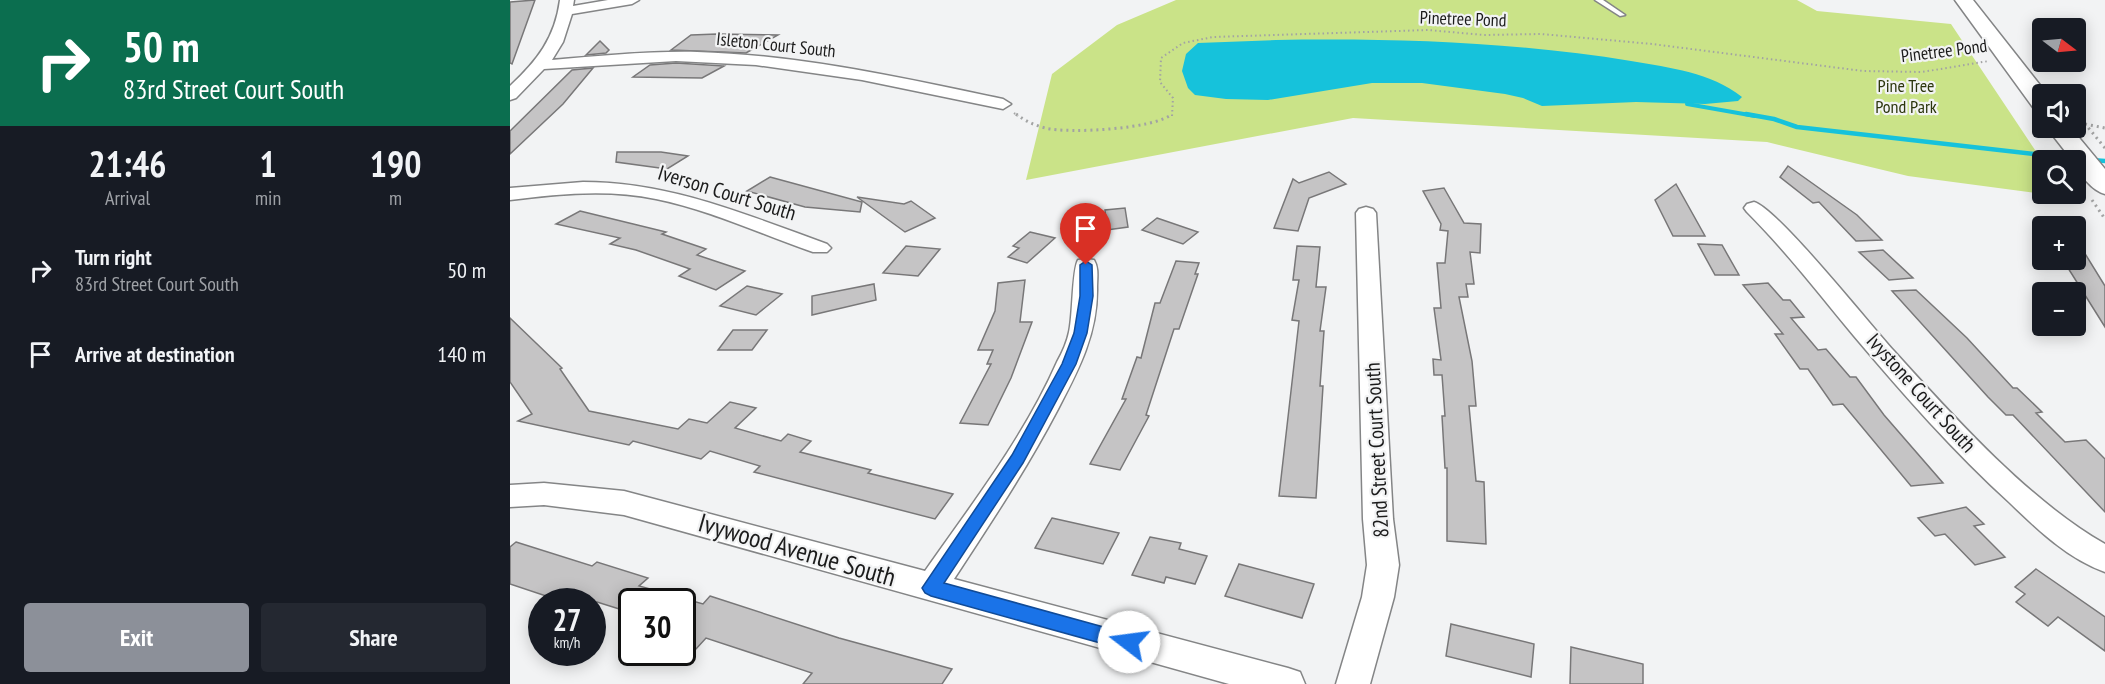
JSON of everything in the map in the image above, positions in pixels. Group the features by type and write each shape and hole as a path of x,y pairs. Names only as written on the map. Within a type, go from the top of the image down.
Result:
{"main road":[{"path":"1964,0 2032,90"},
{"path":"2067,138 2105,186"}],"street":[{"path":"510,95 543,65 564,25 566,6 632,0"},
{"name":"Isleton Court South","path":"543,65 689,57 730,58 816,67 1003,104"},
{"name":"Iverson Court South","path":"510,194 586,188 655,193 820,248"},
{"name":"Ivystone Court South","path":"1754,208 1785,237 1847,312 1980,460 2042,515 2091,552 2105,559"},
{"name":"82nd Street Court South","path":"1353,684 1378,597 1383,565 1378,519 1366,213"},
{"path":"931,588 1018,459 1069,364 1080,333 1086,296 1086,265"},
{"name":"Ivywood Avenue South","path":"510,496 544,494 624,503 1288,684"}],"lane":[{"path":"1598,0 1622,15"}],"path":[{"name":"Pinetree Pond","path":"1003,104 1029,125 1053,131 1140,126 1161,120 1172,116 1173,98 1160,82 1161,58 1183,43 1213,37 1404,30 1484,35 1542,34 1652,44 1863,71 1922,72 1974,65 2007,55"},
{"path":"2086,124 2105,129"},
{"path":"2086,125 2105,148"}],"green space":[{"name":"Pine Tree Pond Park","path":"1176,0 1797,0 1817,11 1951,24 2035,150 2032,150 2032,193 1908,176 1767,142 1353,118 1026,180 1052,74 1117,25"}],"water":[{"path":"1276,40 1454,43 1543,49 1690,72 1717,82 1742,97 1738,101 1705,104 1636,102 1542,106 1505,94 1422,83 1372,83 1268,100 1226,99 1195,95 1188,88 1182,71 1186,54 1198,43"}],"building":[{"path":"535,0 512,64 510,63 510,2"},
{"path":"691,35 778,35 746,53 671,50"},
{"path":"600,41 609,50 606,53 586,55"},
{"path":"676,63 724,66 702,78 633,77 650,65"},
{"path":"593,68 563,104 510,154 510,131 572,70"},
{"path":"617,152 661,152 688,156 667,169 616,162"},
{"path":"1788,166 1857,215 1882,240 1856,241 1819,202 1813,203 1780,177"},
{"path":"1329,172 1346,184 1309,198 1298,231 1274,228 1293,179 1299,183"},
{"path":"770,177 862,202 860,212 805,207 747,191"},
{"path":"1676,184 1705,236 1673,236 1655,200"},
{"path":"1444,188 1464,223 1481,224 1480,253 1470,252 1474,284 1466,284 1468,297 1459,297 1472,361 1476,406 1469,406 1476,481 1484,482 1486,544 1447,541 1447,468 1445,468 1442,416 1445,416 1442,375 1434,375 1433,359 1441,360 1434,308 1441,308 1437,263 1445,263 1448,231 1440,230 1441,224 1423,191"},
{"path":"857,197 904,204 911,201 935,218 905,232"},
{"path":"1125,208 1128,227 1107,230 1105,210"},
{"path":"580,211 666,232 662,234 706,249 697,255 745,271 716,290 679,276 690,269 636,250 610,244 620,238 556,224"},
{"path":"1157,218 1198,232 1183,244 1142,230"},
{"path":"1030,232 1055,238 1027,263 1008,257 1019,248 1013,246"},
{"path":"1698,244 1722,245 1739,275 1715,275"},
{"path":"906,246 940,249 918,276 883,273"},
{"path":"1297,246 1320,247 1316,287 1326,287 1320,331 1324,331 1320,386 1323,386 1316,498 1279,496 1299,321 1292,320 1299,280 1293,280"},
{"path":"1883,250 1913,278 1889,280 1859,252"},
{"path":"2086,255 2105,286 2105,327 2086,297 2086,282 2077,282 2069,270 2086,270"},
{"path":"1176,261 1199,263 1195,274 1198,274 1179,329 1174,329 1146,415 1149,416 1120,470 1090,464 1126,399 1122,399 1137,357 1141,358 1155,303 1160,303"},
{"path":"1025,280 1020,322 1032,322 1011,378 988,425 960,423 991,364 987,364 993,350 978,350 995,311 998,283"},
{"path":"1768,283 1783,300 1790,300 1804,317 1791,318 1818,350 1826,349 1850,377 1856,377 1884,415 1943,483 1911,486 1843,404 1833,405 1808,369 1800,369 1775,334 1783,334 1743,285"},
{"path":"874,284 876,300 812,315 812,296"},
{"path":"747,286 782,294 756,315 720,306"},
{"path":"1916,290 1967,338 2013,388 2017,388 2042,412 2036,413 2065,442 2086,440 2105,459 2105,512 2013,415 2006,415 1988,397 1892,291"},
{"path":"510,318 562,368 560,369 589,411 678,429 689,419 707,423 730,402 756,408 735,428 781,441 788,434 811,441 800,452 871,470 868,473 953,494 935,519 754,472 760,466 710,451 701,459 633,441 629,445 518,421 532,414 510,382"},
{"path":"733,330 767,330 752,350 718,350"},
{"path":"1966,507 1984,524 1974,526 2005,557 1975,565 1945,534 1935,536 1918,518"},
{"path":"1052,518 1119,533 1103,564 1035,548"},
{"path":"1150,537 1181,543 1179,549 1207,556 1195,584 1166,577 1164,583 1132,575"},
{"path":"516,542 592,566 597,562 648,578 639,586 646,588 618,588 618,609 606,605 606,588 528,588 528,590 510,584 510,547"},
{"path":"1239,564 1314,584 1302,618 1225,596"},
{"path":"2036,569 2105,617 2105,651 2058,617 2048,626 2016,602 2025,594 2015,587"},
{"path":"710,596 839,638 952,669 942,684 803,684 812,673 706,638 696,649 696,602 703,604"},
{"path":"1451,624 1534,644 1531,677 1446,656"},
{"path":"1571,647 1643,664 1643,684 1570,684"}],"waterway":[{"path":"1687,104 1755,116"},
{"path":"1746,114 1774,119 1797,127 2032,154"},
{"path":"2091,160 2105,161"}],"route":[{"path":"1086,265 1086,296 1080,333 1069,364 1018,459 931,588 1129,642"}]}
